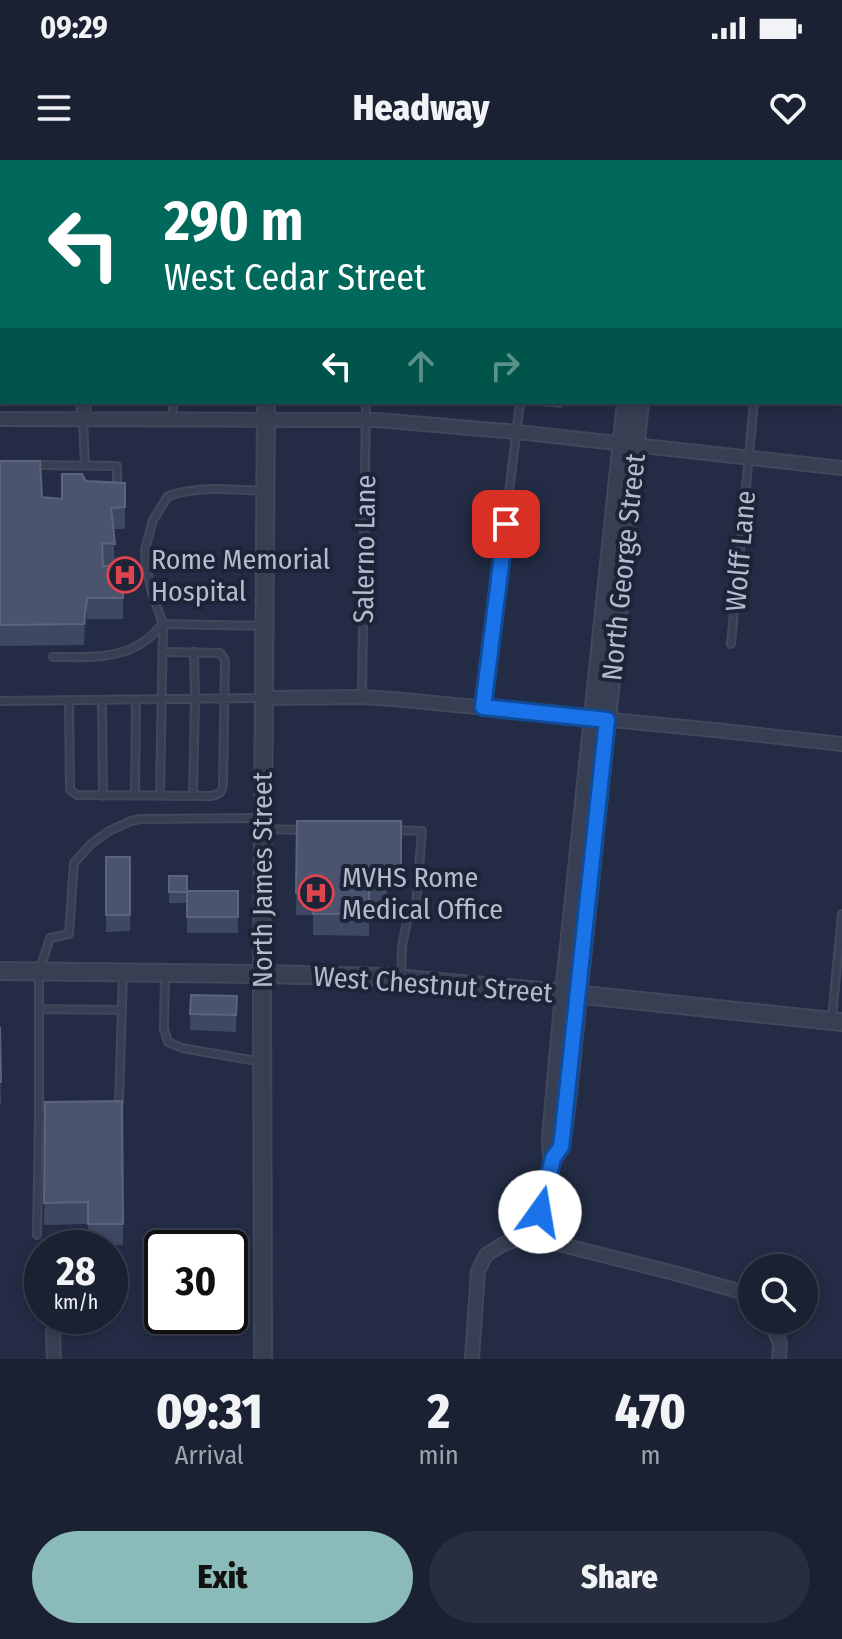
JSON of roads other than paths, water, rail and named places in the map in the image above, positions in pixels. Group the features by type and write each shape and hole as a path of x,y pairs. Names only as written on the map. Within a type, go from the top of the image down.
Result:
{"street":[{"path":"83,419 84,404"},
{"name":"North James Street","path":"263,1359 266,404"},
{"name":"North George Street","path":"534,1239 553,1158 551,1137 571,994 628,444 626,404"},
{"name":"North George Street","path":"628,444 639,404"},
{"path":"0,419 366,420 517,432 842,468"},
{"path":"264,698 362,697 842,744"},
{"name":"West Chestnut Street","path":"0,971 401,979 837,1021"},
{"path":"472,1359 476,1279 482,1263 486,1255 503,1244 519,1239 547,1241 738,1291"},
{"path":"53,1334 54,1359"},
{"path":"776,1334 780,1343 779,1359"}],"lane":[{"path":"173,404 173,419"},
{"name":"Salerno Lane","path":"362,697 366,404"},
{"path":"483,707 520,404"},
{"name":"Wolff Lane","path":"731,644 754,404"},
{"path":"83,419 85,465"},
{"path":"28,465 117,466 117,488"},
{"path":"160,796 163,624 152,593 145,550 153,520 168,496 185,490 265,491"},
{"path":"53,657 125,652 145,642 163,624 264,626"},
{"path":"69,701 70,790 77,795 218,794 222,790 226,699 223,654 162,652"},
{"path":"193,796 194,652"},
{"path":"0,701 264,698"},
{"path":"102,700 103,796"},
{"path":"135,796 136,700"},
{"path":"37,1230 39,972 50,938 69,934 74,863 91,844 109,831 140,819 263,824 306,830"},
{"path":"393,830 422,831 416,905 408,918 401,979"},
{"path":"837,1021 842,914"},
{"path":"113,1112 119,1103 123,973"},
{"path":"165,974 164,1029 168,1042 182,1048 262,1062"},
{"path":"39,1009 122,1010"},
{"path":"39,1117 53,1116"}],"place":[{"name":"Rome Memorial Hospital","path":"125,575"},
{"name":"MVHS Rome Medical Office","path":"316,893"}]}
